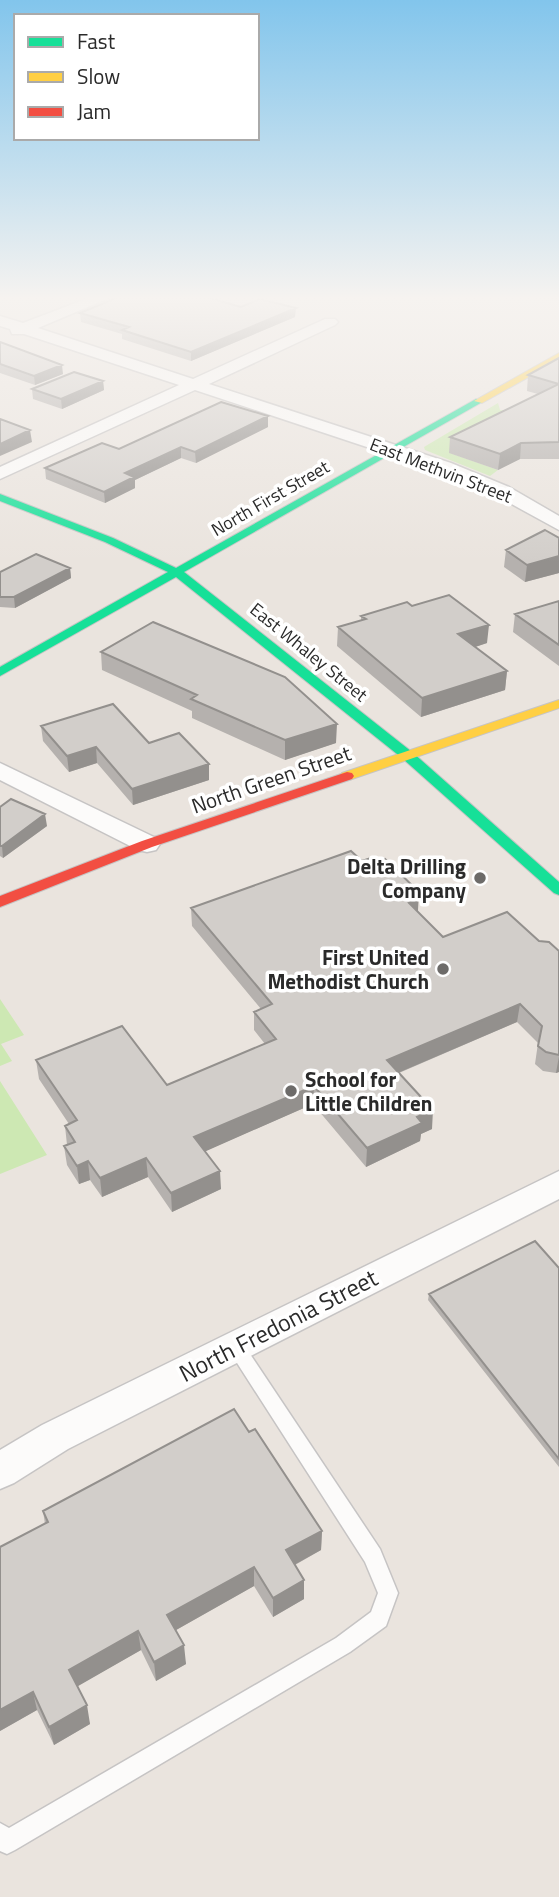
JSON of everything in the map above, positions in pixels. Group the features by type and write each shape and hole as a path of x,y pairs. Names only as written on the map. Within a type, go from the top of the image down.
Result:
{"street":[{"path":"0,474 193,385"},
{"name":"East Methvin Street","path":"201,385 395,450 493,487 559,524"},
{"name":"North First Street","path":"0,672 509,385"},
{"name":"East Whaley Street","path":"0,497 109,540 178,573 407,755 559,890"},
{"name":"North Green Street","path":"0,902 147,844 559,704"},
{"path":"0,769 147,844"},
{"name":"North Fredonia Street","path":"0,1471 55,1437 559,1184"}],"lane":[{"path":"3,1841 343,1645 379,1619 388,1593 373,1556 236,1347"}],"green space":[{"path":"498,403 500,410 511,411 511,407 520,409 450,453 498,470 490,476 425,450 424,447"},
{"path":"0,999 24,1035 1,1044 12,1061 0,1066"},
{"path":"0,1081 47,1155 0,1174"}],"building":[{"path":"43,385 95,385 61,399 32,389"},
{"path":"559,385 559,442 521,443 500,454 450,437"},
{"path":"221,402 268,416 195,452 181,447 125,473 134,477 104,492 45,468 102,443 119,449"},
{"path":"0,419 30,430 0,444"},
{"path":"545,530 559,538 559,556 527,565 506,550"},
{"path":"36,554 70,568 14,597 0,597 0,572"},
{"path":"449,595 489,625 458,634 507,671 422,698 338,627 366,619 361,616 407,602 412,606"},
{"path":"559,601 559,645 515,614"},
{"path":"153,622 285,677 337,724 285,740 191,699 197,695 101,652"},
{"path":"113,704 149,743 179,733 209,764 132,789 96,747 67,756 41,726"},
{"path":"11,799 45,814 0,846 0,807"},
{"path":"351,851 362,861 371,858 375,862 385,859 419,892 413,894 418,900 409,903 443,937 507,912 539,941 549,942 559,951 559,1055 546,1052 538,1046 542,1026 520,1004 387,1060 433,1110 417,1117 422,1123 367,1148 314,1086 194,1137 220,1171 171,1193 146,1158 100,1178 88,1161 77,1166 64,1146 75,1142 65,1126 77,1120 36,1060 122,1026 167,1085 276,1039 254,1012 272,1004 191,908"},
{"path":"535,1241 559,1268 559,1459 429,1294"},
{"path":"234,1409 249,1432 255,1429 322,1531 286,1550 304,1580 273,1598 254,1567 167,1615 184,1645 154,1662 138,1631 69,1670 87,1705 49,1727 33,1692 0,1710 0,1547 48,1522 43,1511"}],"traffic: fast":[{"path":"0,672 479,401"},
{"path":"0,497 109,540 178,573 407,755 559,890"}],"traffic: slow":[{"path":"479,401 508,385"},
{"path":"347,776 559,704"}],"traffic: jam":[{"path":"0,902 147,844 347,776"}],"place":[{"name":"Delta Drilling Company","path":"480,878"},
{"name":"First United Methodist Church","path":"443,969"},
{"name":"School for Little Children","path":"291,1091"}]}
